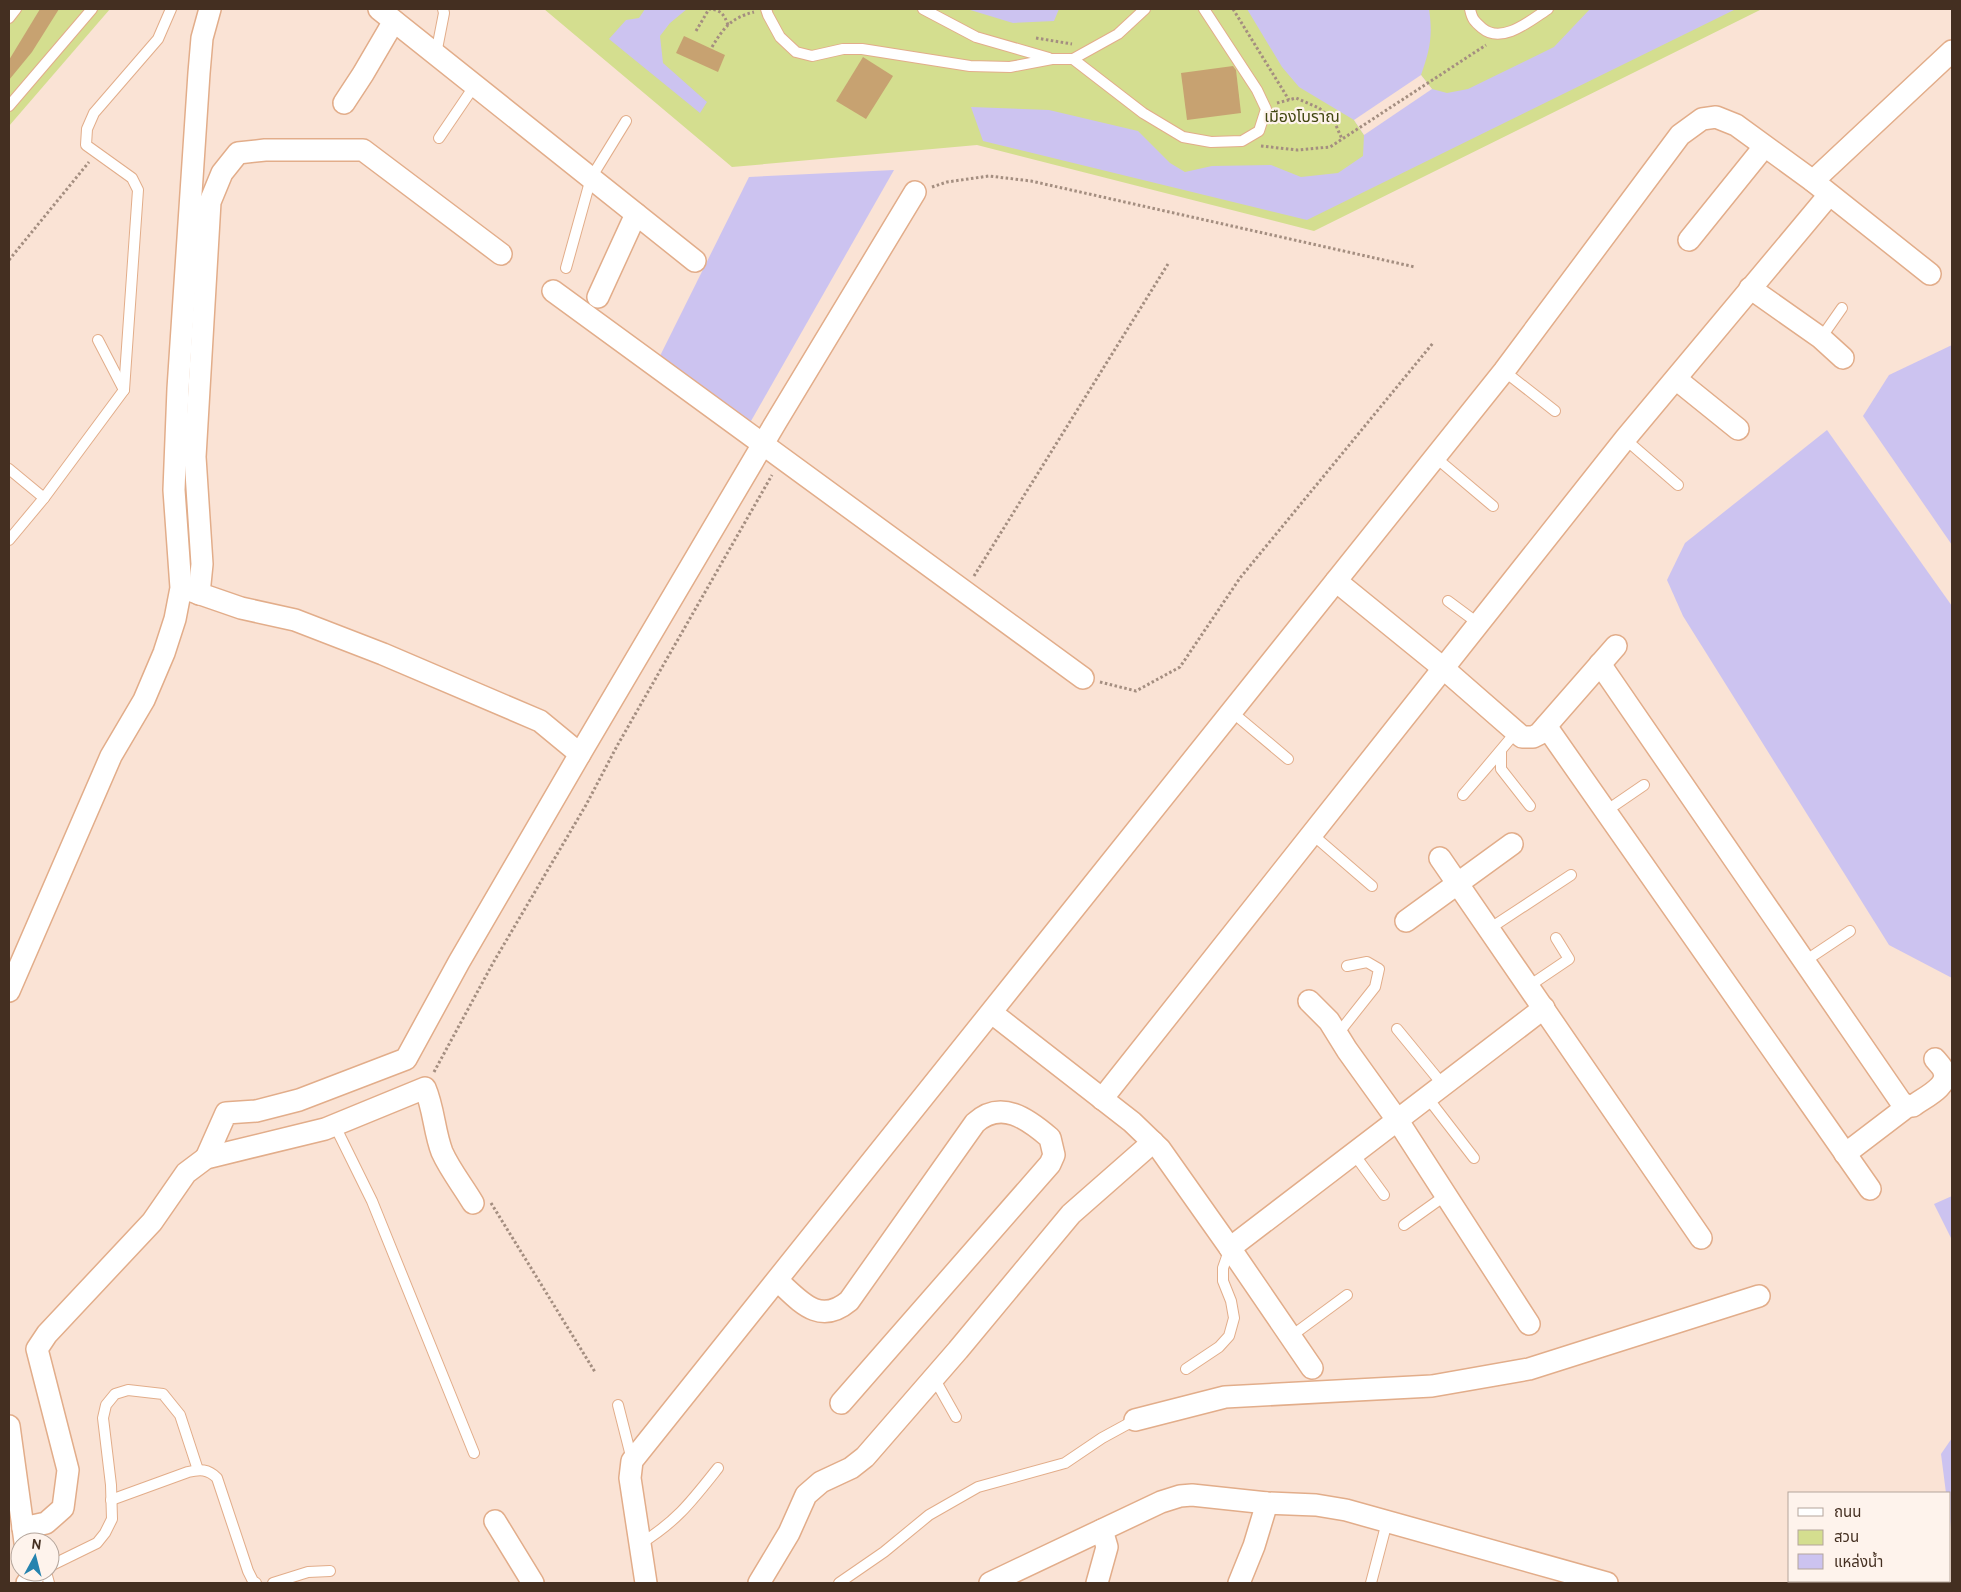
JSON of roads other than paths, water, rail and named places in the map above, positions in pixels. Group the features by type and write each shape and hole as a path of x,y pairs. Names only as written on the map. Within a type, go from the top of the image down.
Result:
{"street":[{"path":"190,591 174,490 178,389 198,73 202,38 210,9"},
{"path":"344,103 363,74 387,15 695,261"},
{"path":"1102,1099 1625,439 1750,288 1821,188 1952,51"},
{"path":"646,1583 630,1478 632,1461 778,1281 1504,371 1680,135 1702,119 1716,118 1736,125 1821,188 1930,274"},
{"path":"1689,240 1764,147"},
{"path":"9,991 112,756 144,700 172,627 202,564 195,457 210,202 222,173 238,153 265,150 363,150 501,254"},
{"path":"206,1158 226,1113 256,1111 299,1100 406,1059 459,962 580,754 763,444 915,192"},
{"path":"598,296 636,214"},
{"path":"1750,288 1821,338 1843,358"},
{"path":"553,291 1083,678"},
{"path":"1676,379 1738,429"},
{"path":"1336,582 1444,668 1522,737 1533,737 1546,726 1616,646"},
{"path":"190,591 240,608 295,620 392,657 540,721 580,754"},
{"path":"1600,664 1902,1102 1908,1106"},
{"path":"1546,726 1870,1189"},
{"path":"1406,921 1512,844"},
{"path":"1440,858 1701,1238"},
{"path":"1310,1001 1330,1021 1337,1035 1398,1121 1529,1324"},
{"path":"1230,1248 1544,1008"},
{"path":"992,1013 1132,1122 1153,1142 1230,1248 1312,1368"},
{"path":"1845,1154 1908,1106 1913,1106 1942,1086 1945,1074 1935,1058"},
{"path":"30,1532 46,1523 63,1508 68,1470 37,1350 48,1334 152,1222 186,1173 206,1158 335,1126 425,1088 432,1104 434,1128 443,1154 482,1202"},
{"path":"778,1281 802,1304 815,1310 827,1312 838,1310 849,1301 975,1123 983,1116 990,1112 1010,1113 1021,1118 1050,1138 1054,1155 1050,1164 841,1403"},
{"path":"759,1583 789,1532 806,1495 821,1482 851,1468 864,1457 934,1378 1071,1214 1153,1142"},
{"path":"1135,1420 1226,1397 1432,1386 1529,1369 1760,1296"},
{"path":"9,1426 24,1532"},
{"path":"990,1583 1161,1502 1180,1496 1192,1496 1331,1507 1607,1583"},
{"path":"1239,1583 1254,1546 1267,1503"},
{"path":"495,1521 533,1583"},
{"path":"1097,1583 1107,1547 1102,1530"}],"lane":[{"path":"9,18 16,9"},
{"path":"9,106 92,9"},
{"path":"9,540 44,498 124,390 138,190 132,178 86,145 87,129 94,112 158,39 170,9"},
{"path":"436,54 444,14 443,9"},
{"path":"923,9 976,37 1052,59"},
{"path":"762,10 768,15 780,37 796,52 812,56 843,49 862,49 970,66 1010,66 1052,59 1073,59 1118,34 1145,9"},
{"path":"1073,59 1143,113 1183,137 1210,142 1242,141 1259,131 1266,109 1257,90 1204,9"},
{"path":"1470,9 1472,20 1486,31 1504,34 1524,25 1548,9"},
{"path":"439,138 475,85"},
{"path":"566,268 591,178 626,121"},
{"path":"1821,338 1842,308"},
{"path":"98,340 124,390"},
{"path":"1504,371 1555,411"},
{"path":"1625,439 1678,485"},
{"path":"1435,457 1493,506"},
{"path":"9,469 44,498"},
{"path":"1448,600 1479,624"},
{"path":"1232,712 1288,759"},
{"path":"1516,732 1486,767 1463,796 1500,750 1501,769 1530,806"},
{"path":"1606,811 1644,786"},
{"path":"1313,835 1372,886"},
{"path":"1489,929 1571,875"},
{"path":"1805,961 1850,931"},
{"path":"1529,986 1569,959 1556,938"},
{"path":"1337,1035 1375,987 1379,969 1367,962 1347,966"},
{"path":"1397,1029 1474,1158"},
{"path":"335,1126 372,1201 474,1453"},
{"path":"1354,1154 1384,1195"},
{"path":"1404,1226 1446,1195"},
{"path":"1186,1368 1219,1347 1229,1336 1234,1318 1231,1301 1223,1281 1223,1268 1230,1248"},
{"path":"1290,1337 1347,1295"},
{"path":"934,1378 956,1417"},
{"path":"60,1564 98,1542 112,1519 103,1418 106,1405 115,1394 128,1390 163,1394 180,1415 198,1470"},
{"path":"618,1405 632,1461"},
{"path":"839,1583 884,1552 929,1515 978,1487 1065,1462 1102,1438 1135,1420"},
{"path":"640,1544 661,1531 677,1517 718,1468"},
{"path":"111,1500 198,1470 211,1472 217,1478 248,1571 256,1583"},
{"path":"1371,1583 1387,1522"},
{"path":"272,1583 308,1572 330,1571"}],"water":[{"path":"645,9 687,9 670,23 660,36 663,63 707,102 700,113 609,39 626,20 639,18"},
{"path":"967,9 1059,9 1054,21 1013,23"},
{"path":"1247,9 1429,9 1430,42 1421,75 1432,89 1447,93 1468,89 1554,47 1590,9 1736,9 1307,220 983,141 971,107 1049,110 1138,131 1170,163 1185,172 1212,166 1271,165 1301,177 1338,173 1363,156 1364,135 1354,120 1299,87 1282,67"},
{"path":"894,170 747,428 656,364 749,177"},
{"path":"1952,345 1952,545 1863,416 1889,375"},
{"path":"1827,430 1952,606 1952,978 1889,945 1683,616 1667,580 1685,543"},
{"path":"1952,1196 1952,1240 1934,1204"},
{"path":"1952,1438 1952,1538 1951,1492 1946,1492 1941,1454"}],"park label":[{"name":"เมืองโบราณ","path":"1302,116"}]}
